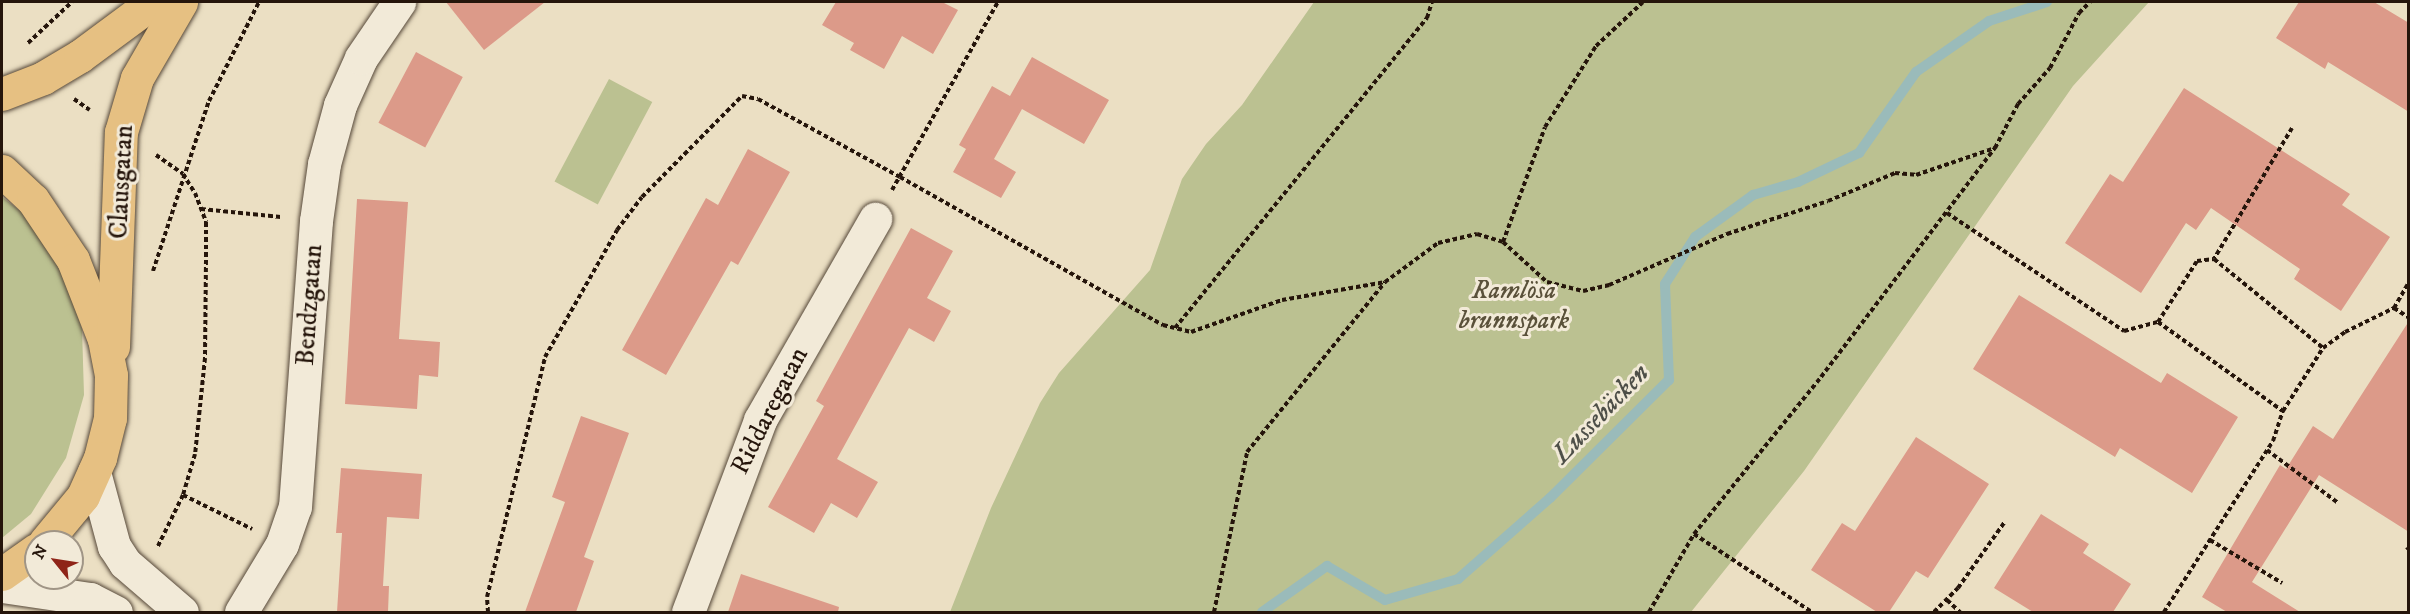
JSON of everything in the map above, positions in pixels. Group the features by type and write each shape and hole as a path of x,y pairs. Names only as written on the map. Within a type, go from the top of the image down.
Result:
{"main road":[{"path":"2,94 43,78 115,34 153,2"},
{"name":"Clausgatan","path":"111,375 121,132 137,78 181,2"},
{"path":"2,171 33,200 73,260 104,339 111,375 110,418 94,472 83,496 55,530"},
{"path":"2,574 24,558"}],"street":[{"name":"Bendzgatan","path":"241,612 282,544 295,507 316,221 324,164 340,105 361,58 399,2"},
{"name":"Riddaregatan","path":"687,612 760,420 875,219"},
{"path":"94,472 114,546 142,579 182,612"},
{"path":"2,586 90,599 116,612"}],"path":[{"path":"72,2 16,53 43,78 183,174 206,222 206,358 195,454 183,495 142,579"},
{"path":"183,174 209,101 259,2"},
{"path":"875,219 998,2"},
{"path":"1175,328 1427,18 1432,2"},
{"path":"1503,242 1545,127 1596,46 1643,2"},
{"path":"1650,612 1694,534 1947,213 1995,148 2018,104 2050,68 2079,13 2090,2"},
{"path":"488,612 487,597 545,357 601,256 642,197 742,96 758,99 1163,325 1191,332 1282,300 1385,282"},
{"path":"2214,259 2292,128"},
{"path":"1214,612 1247,452 1385,282 1438,243 1477,234 1503,242 1547,282 1583,291 1894,173 1916,175 1995,148"},
{"path":"201,209 316,221"},
{"path":"1947,213 2124,331 2157,322 2197,261 2214,259 2323,348"},
{"path":"2164,612 2267,450 2283,411 2323,348 2345,332 2394,308 2409,284"},
{"path":"2394,308 2409,317"},
{"path":"2157,322 2283,411"},
{"path":"2267,450 2338,504"},
{"path":"183,495 282,544"},
{"path":"1934,612 1947,600 2004,523"},
{"path":"1694,534 1812,612"},
{"path":"2210,540 2282,583"},
{"path":"1947,600 1960,612"}],"green space":[{"name":"Ramlösa brunnspark","path":"1314,2 2149,2 2073,86 1804,471 1691,612 950,612 991,508 1040,403 1059,373 1150,270 1182,179 1206,144 1242,105"},
{"path":"609,79 652,102 598,204 555,181"},
{"path":"2,197 23,213 61,267 82,329 84,395 66,458 31,514 2,538"}],"building":[{"path":"446,2 545,2 484,50"},
{"path":"836,2 942,2 958,10 933,54 902,36 884,69 850,50 854,43 822,25"},
{"path":"2299,2 2374,2 2409,23 2409,112 2328,62 2325,69 2276,38"},
{"path":"416,52 463,77 425,148 378,123"},
{"path":"1032,57 1109,100 1084,144 1022,109 994,159 1016,172 1001,198 953,172 966,149 959,145 992,86 1010,96"},
{"path":"2184,88 2350,194 2342,205 2390,237 2341,311 2294,279 2300,269 2211,208 2196,230 2186,223 2141,293 2065,243 2110,174 2123,182"},
{"path":"748,149 790,172 738,265 731,261 666,375 622,350 706,198 718,205"},
{"path":"357,199 408,202 399,339 440,342 438,377 419,375 417,409 345,404"},
{"path":"911,228 953,251 927,298 951,311 934,342 909,328 837,459 878,482 857,518 831,503 814,533 768,507 824,406 816,401"},
{"path":"2019,295 2161,383 2167,373 2238,417 2192,493 2120,448 2115,457 1973,369"},
{"path":"2409,321 2409,532 2319,475 2252,582 2300,612 2227,612 2202,597 2280,465 2286,469 2313,426 2333,439"},
{"path":"581,416 629,433 584,557 594,561 576,612 525,612 565,502 552,497"},
{"path":"1916,437 1989,484 1928,578 1916,571 1889,612 1877,612 1811,570 1842,523 1855,531"},
{"path":"341,468 422,474 419,519 387,517 383,586 389,586 388,612 337,612 342,533 336,533"},
{"path":"2041,514 2089,544 2083,553 2131,584 2113,612 2033,612 1994,588"},
{"path":"741,574 839,607 838,612 728,612"}],"waterway":[{"name":"Lussebäcken","path":"1262,612 1327,566 1385,600 1458,579 1550,498 1669,380 1665,284 1695,237 1753,195 1798,182 1859,153 1916,72 1989,21 2047,2"}]}
